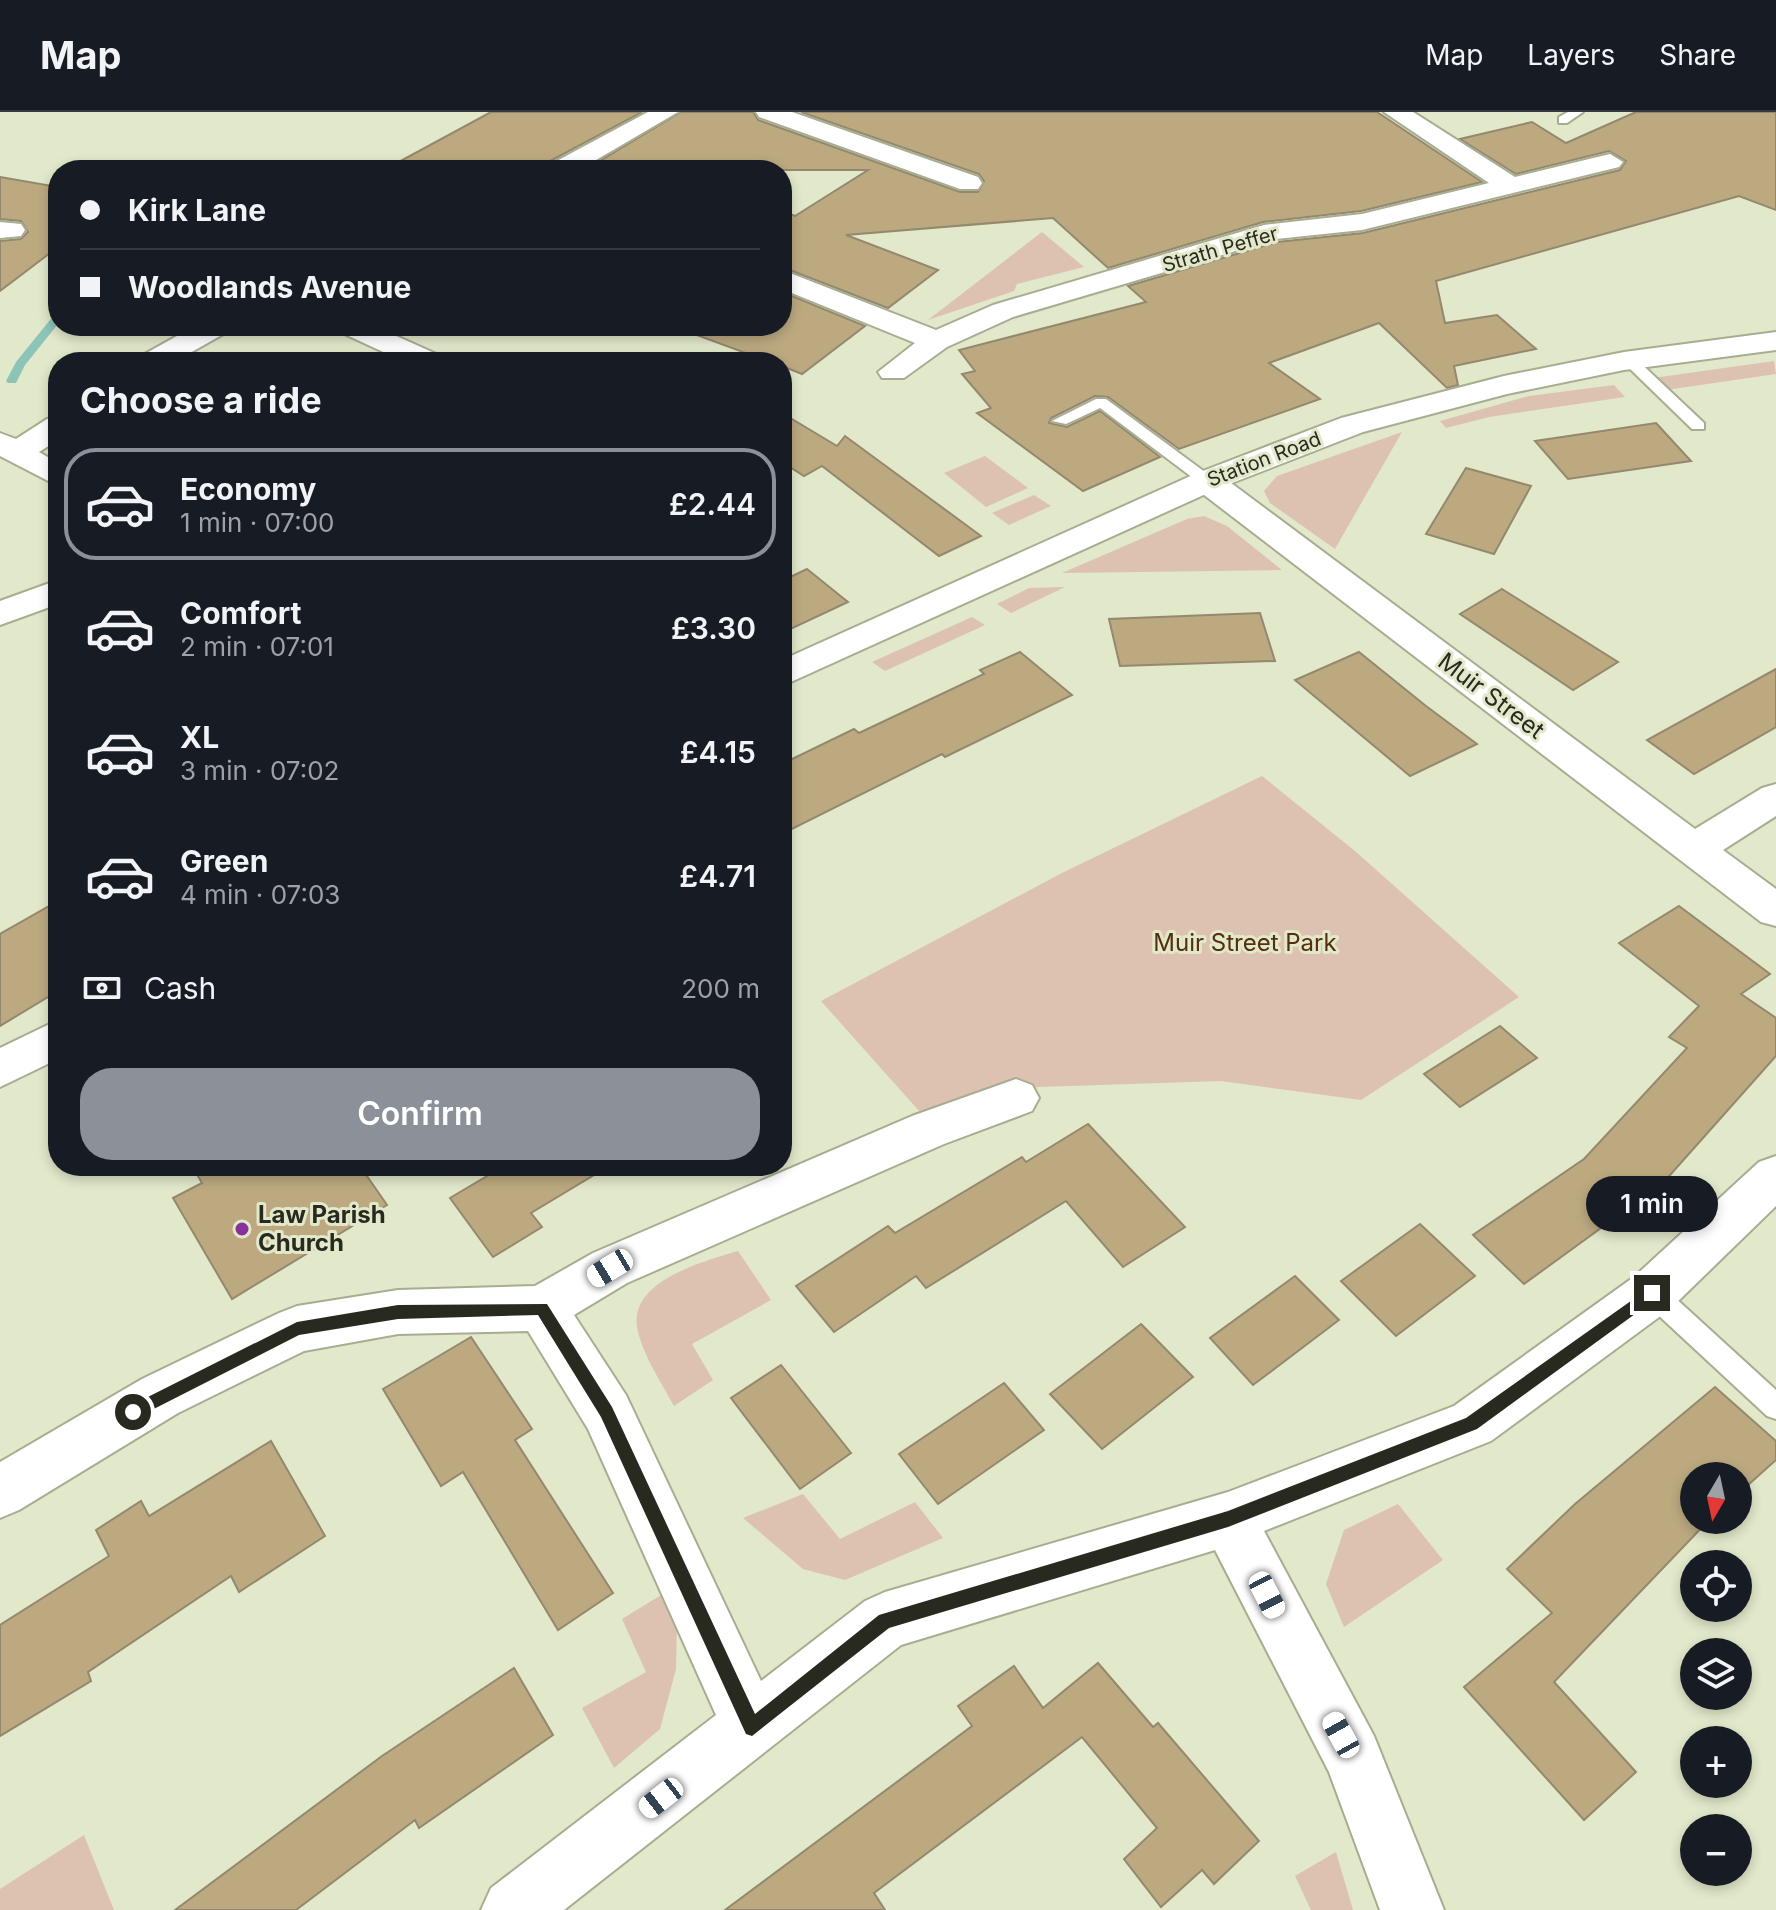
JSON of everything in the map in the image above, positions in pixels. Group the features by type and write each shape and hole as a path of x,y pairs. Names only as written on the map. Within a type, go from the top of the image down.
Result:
{"street":[{"path":"578,160 666,112"},
{"path":"768,112 949,182"},
{"path":"1396,112 1513,187"},
{"name":"Strath Peffer","path":"893,372 937,341 1003,311 1274,231 1362,222 1610,162"},
{"path":"792,283 937,341"},
{"path":"170,352 199,336"},
{"path":"372,336 408,352"},
{"name":"Station Road","path":"792,669 1207,481 1352,425 1504,385 1629,360 1776,341"},
{"path":"9,447 48,430"},
{"path":"9,447 48,470"},
{"name":"Muir Street","path":"1207,481 1776,911"},
{"path":"0,614 48,595"},
{"path":"1693,849 1776,798"},
{"path":"0,1069 48,1043"},
{"path":"0,1492 160,1396 297,1329 398,1312 542,1308 610,1268 928,1130 1016,1098"},
{"path":"513,1910 885,1621 1228,1519 1472,1424 1652,1293 1776,1176"},
{"path":"542,1308 607,1412 752,1727"},
{"path":"1228,1519 1353,1757 1412,1910"}],"lane":[{"path":"1563,120 1577,112"},
{"path":"1629,360 1698,426"},
{"path":"1060,421 1101,402 1207,481"},
{"path":"1652,1293 1776,1407"}],"green space":[{"path":"1042,232 1084,267 1017,284 1014,291 928,320"},
{"path":"1774,361 1776,374 1666,390 1653,378"},
{"path":"1614,385 1625,397 1489,417 1446,428 1440,421 1529,396"},
{"path":"1402,432 1335,549 1270,503 1264,491 1277,476"},
{"path":"985,456 1028,488 986,507 944,473"},
{"path":"1034,495 1051,506 1009,525 992,513"},
{"path":"1204,516 1227,526 1282,570 1062,573 1187,519"},
{"path":"1065,587 1011,613 997,604 1029,588"},
{"path":"972,617 985,625 885,671 872,662"},
{"name":"Muir Street Park","path":"1262,776 1355,851 1519,997 1361,1100 1221,1081 1008,1088 920,1112 821,1001 1062,873"},
{"path":"738,1251 771,1300 692,1344 713,1380 674,1406 643,1347 637,1327 638,1311 645,1297 672,1275"},
{"path":"803,1494 840,1539 915,1502 943,1538 845,1580 803,1569 743,1518"},
{"path":"1398,1504 1443,1560 1344,1627 1326,1584 1344,1530"},
{"path":"671,1589 677,1623 676,1669 660,1729 614,1768 582,1708 646,1672 622,1619"},
{"path":"84,1835 114,1910 0,1910 0,1889"},
{"path":"1336,1852 1353,1910 1311,1910 1295,1876"}],"building":[{"path":"491,112 642,112 552,160 402,160"},
{"path":"681,112 753,112 758,120 960,192 978,192 984,181 979,174 801,112 1377,112 1482,182 1361,211 1263,222 1108,268 1053,218 846,235 938,270 888,308 792,271 792,215 795,216 868,170 792,170 792,160 602,160"},
{"path":"1636,112 1776,112 1776,210 1739,196 1436,281 1445,323 1497,315 1536,349 1454,366 1458,385 1447,388 1379,323 1269,363 1320,399 1179,449 1108,397 1095,396 1051,418 1049,423 1067,427 1100,411 1160,457 1083,491 977,413 991,408 962,374 975,371 959,350 1146,302 1128,286 1277,242 1363,233 1620,170 1626,161 1609,151 1516,174 1460,139 1532,122 1566,143"},
{"path":"0,177 48,185 48,255 0,291 0,241 21,239 28,232 21,221 0,219"},
{"path":"792,296 865,326 802,374 792,370 792,352 743,352 700,336 792,336"},
{"path":"792,419 837,446 845,436 981,536 939,556 822,466 804,476 792,468"},
{"path":"1656,423 1691,461 1568,479 1535,441"},
{"path":"1466,468 1531,486 1494,554 1426,534"},
{"path":"807,569 848,602 792,628 792,576"},
{"path":"1502,589 1618,662 1573,690 1460,614"},
{"path":"1260,613 1275,661 1120,666 1109,619"},
{"path":"1020,652 1072,695 945,757 942,754 792,829 792,759 854,729 859,733 984,674 980,670"},
{"path":"1359,652 1477,744 1410,776 1295,680"},
{"path":"1776,669 1776,727 1694,774 1647,740"},
{"path":"1679,906 1770,974 1741,994 1776,1018 1776,1056 1663,1183 1524,1284 1473,1235 1584,1159 1687,1048 1669,1037 1699,1006 1619,943"},
{"path":"48,907 48,997 0,1026 0,934"},
{"path":"1500,1026 1537,1058 1460,1107 1424,1074"},
{"path":"1088,1124 1185,1227 1123,1267 1066,1201 926,1288 916,1276 834,1332 796,1286 888,1226 895,1233 1022,1157 1026,1162"},
{"name":"Law Parish Church","path":"198,1176 367,1176 387,1205 232,1299 173,1198 202,1183"},
{"path":"487,1176 592,1176 531,1213 542,1227 493,1257 450,1198"},
{"path":"1420,1224 1475,1276 1396,1336 1341,1281"},
{"path":"1295,1276 1339,1320 1253,1385 1210,1338"},
{"path":"1141,1324 1193,1377 1102,1449 1050,1394"},
{"path":"471,1337 532,1429 515,1440 613,1593 558,1630 463,1472 441,1486 383,1389"},
{"path":"781,1365 851,1453 800,1489 731,1398"},
{"path":"1004,1383 1044,1430 938,1504 899,1454"},
{"path":"1715,1387 1776,1441 1776,1460 1752,1481 1752,1462 1680,1462 1680,1534 1696,1534 1554,1682 1636,1772 1584,1820 1464,1687 1552,1613 1507,1569 1575,1504"},
{"path":"271,1441 325,1536 239,1592 231,1576 88,1672 91,1681 0,1736 0,1625 109,1556 96,1530 141,1501 149,1516"},
{"path":"1098,1663 1153,1727 1158,1723 1259,1841 1214,1884 1202,1870 1161,1907 1124,1859 1157,1828 1082,1737 874,1893 885,1910 725,1910 972,1726 958,1706 1014,1666 1043,1708"},
{"path":"514,1668 553,1735 419,1828 415,1820 296,1910 175,1910 382,1756"}],"waterway":[{"path":"12,381 20,364 48,329"}],"place":[{"name":"Law Parish Church","path":"242,1229"}],"route":[{"path":"133,1412 297,1329 398,1312 542,1308 607,1412 752,1727 885,1621 1228,1519 1472,1424 1652,1293"}]}
